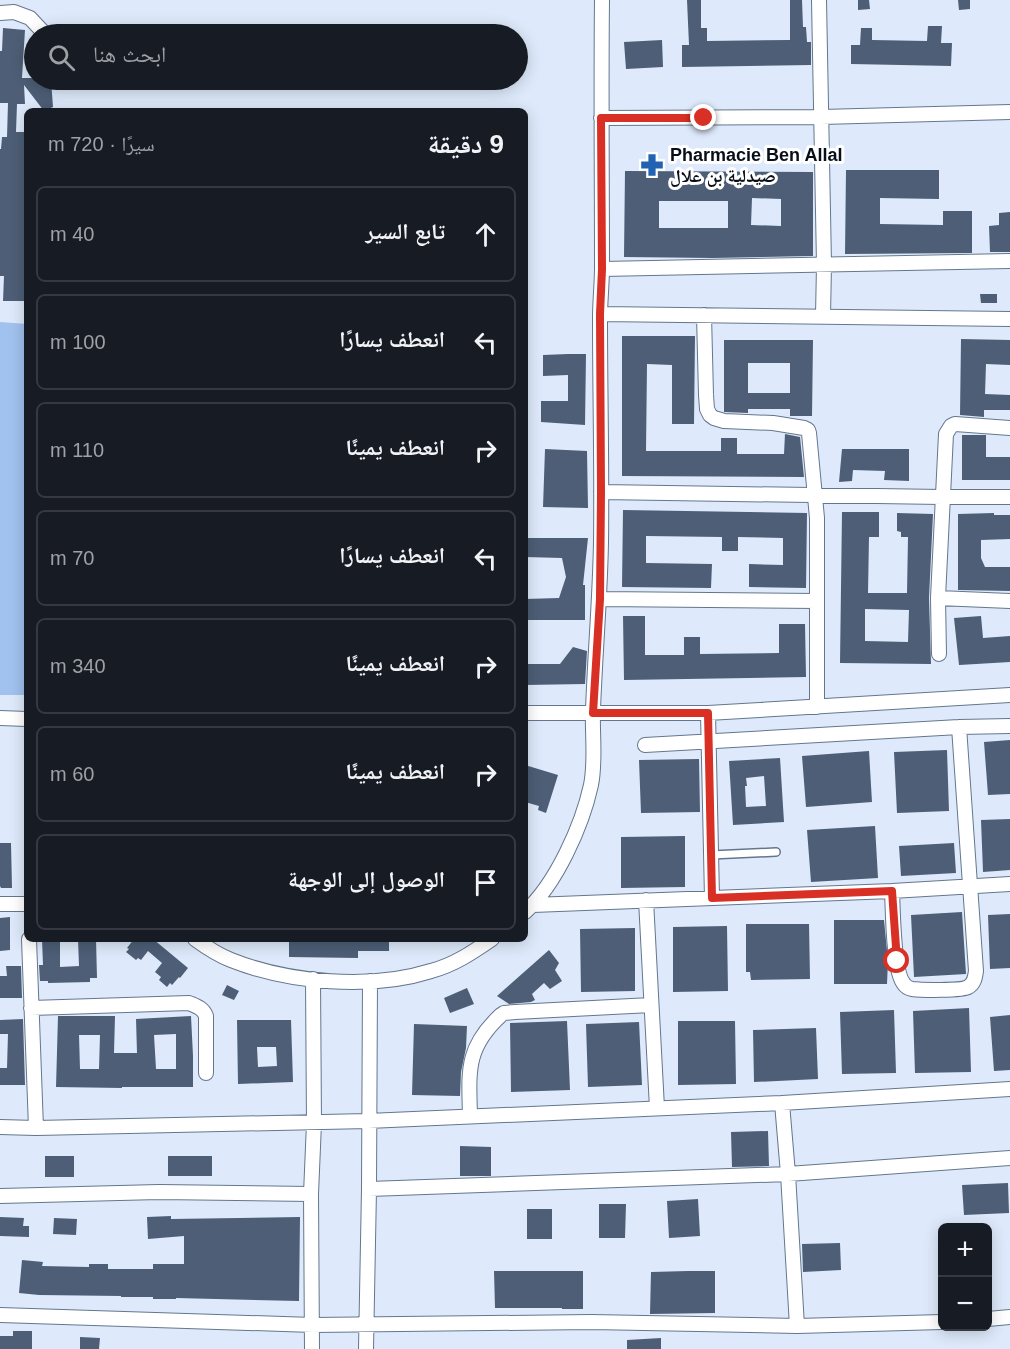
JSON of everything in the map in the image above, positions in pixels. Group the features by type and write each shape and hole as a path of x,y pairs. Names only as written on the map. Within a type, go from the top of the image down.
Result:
{"street":[{"path":"529,908 556,873 575,835 588,798 594,770 593,713 600,599 602,0"},
{"path":"819,0 823,316"},
{"path":"0,12 14,12 30,18 36,24"},
{"path":"601,118 821,117 1010,112"},
{"path":"602,269 1010,261"},
{"path":"600,314 1010,319"},
{"path":"704,315 706,395 710,415 724,421 773,423 808,430 817,518 817,707"},
{"path":"939,654 938,598 946,434 955,424 1010,428"},
{"path":"601,492 1010,497"},
{"path":"938,598 1010,601"},
{"path":"600,599 817,601"},
{"path":"528,713 708,713 1010,695"},
{"path":"708,713 712,898"},
{"path":"0,718 24,718"},
{"path":"645,745 1010,726"},
{"path":"892,891 897,961 904,985 913,989 952,990 965,989 970,986 975,977 959,727"},
{"path":"529,908 646,900 969,888 1010,884"},
{"path":"646,900 657,1108"},
{"path":"0,904 24,904"},
{"path":"29,942 36,1128"},
{"path":"199,942 231,960 287,975 341,982 415,976 453,963 488,942"},
{"path":"312,1349 313,980"},
{"path":"366,1349 370,981"},
{"path":"31,1008 189,1003 195,1005 206,1016 206,1073"},
{"path":"470,1116 470,1063 479,1042 501,1015 515,1012 651,1005"},
{"path":"0,1127 368,1121 782,1103 1010,1089"},
{"path":"782,1103 797,1326"},
{"path":"369,1189 788,1174 1010,1158"},
{"path":"0,1196 159,1192 311,1194"},
{"path":"0,1315 313,1325 591,1322 797,1326 938,1322"},
{"path":"992,1319 1010,1317"}],"lane":[{"path":"711,855 776,852"}],"shaded area":[{"path":"0,322 24,324 24,695 0,695"}],"building":[{"path":"687,0 701,0 701,28 707,28 707,41 790,40 790,0 802,0 803,27 806,27 807,42 811,42 811,65 682,67 682,45 689,45"},
{"path":"858,0 869,0 870,9 858,10"},
{"path":"958,0 970,0 970,9 959,10"},
{"path":"928,26 942,26 941,43 952,43 951,66 851,64 851,45 860,45 861,28 872,28 872,40 927,41"},
{"path":"3,28 24,30 22,78 24,78 25,104 17,104 16,132 24,132 24,301 3,301 4,276 0,276 0,149 2,137 7,137 8,103 0,103 0,51 2,51"},
{"path":"662,40 663,67 626,69 624,42"},
{"path":"28,90 52,90 53,107 42,108"},
{"path":"846,170 939,170 939,199 880,198 880,224 943,225 943,211 972,211 972,253 845,254"},
{"path":"625,171 813,172 813,256 624,257","holes":["752,198 781,199 781,226 751,225","659,201 728,201 728,228 659,228"]},
{"path":"1010,212 1010,252 990,252 989,226 999,225 999,213"},
{"path":"980,294 997,294 997,303 981,303"},
{"path":"622,336 695,336 694,424 672,424 672,365 647,364 646,451 721,451 721,438 737,438 737,454 784,454 785,434 800,437 804,477 622,476"},
{"path":"961,339 1010,340 1010,365 986,364 985,394 1010,395 1010,410 984,410 984,417 960,415"},
{"path":"724,340 813,340 812,416 790,416 790,409 748,409 748,413 724,412","holes":["748,363 790,363 790,393 748,393"]},
{"path":"586,354 585,425 541,422 541,401 568,401 568,375 543,376 543,355"},
{"path":"962,435 986,435 986,457 1010,457 1010,480 962,480"},
{"path":"545,449 587,451 588,508 543,507"},
{"path":"842,449 909,449 909,481 884,480 885,471 853,470 852,481 839,482"},
{"path":"623,510 807,513 806,588 749,587 749,564 783,565 783,538 738,537 738,551 722,551 722,537 646,536 646,563 712,564 711,588 622,587"},
{"path":"842,512 879,512 879,537 869,537 868,593 907,593 908,537 901,537 901,532 897,531 897,513 933,514 929,598 931,664 840,663","holes":["865,609 909,610 908,642 865,641"]},
{"path":"994,513 994,515 1010,515 1010,539 981,540 981,558 985,567 1010,567 1010,591 958,590 958,514"},
{"path":"528,538 588,538 583,585 585,585 585,620 528,620 528,599 559,598 566,577 562,558 528,557"},
{"path":"623,616 645,616 645,655 684,655 684,637 700,637 700,654 779,653 779,624 805,624 806,677 624,680"},
{"path":"981,616 983,638 1010,636 1010,662 959,665 954,618"},
{"path":"573,647 587,651 585,684 528,685 528,664 560,664"},
{"path":"1010,740 1010,794 988,795 984,742"},
{"path":"947,750 949,811 897,813 894,752"},
{"path":"869,751 872,802 806,807 802,756"},
{"path":"780,758 784,822 733,825 729,761","holes":["764,776 766,806 746,807 746,778"]},
{"path":"699,759 700,812 641,813 639,760"},
{"path":"528,766 558,775 546,813 538,810 539,806 528,803"},
{"path":"1010,819 1010,870 983,872 981,820"},
{"path":"875,826 878,878 811,882 807,830"},
{"path":"685,836 685,887 621,888 621,837"},
{"path":"0,843 11,843 12,888 1,888 0,886"},
{"path":"954,843 956,873 901,876 899,846"},
{"path":"962,912 966,974 914,977 911,915"},
{"path":"1010,914 1010,968 990,969 988,915"},
{"path":"10,917 10,950 0,951 0,918"},
{"path":"834,920 884,920 888,961 887,984 834,984"},
{"path":"746,924 809,924 810,979 751,980 750,972 746,972"},
{"path":"727,926 728,991 673,992 673,927"},
{"path":"635,928 635,991 581,992 580,929"},
{"path":"42,942 60,942 60,967 79,966 78,942 96,942 97,978 90,978 90,982 48,983 48,981 40,981 39,965 43,965"},
{"path":"132,942 157,942 188,968 180,978 167,987 159,980 161,977 155,972 162,963 148,951 141,960 138,958 136,960 126,952 129,949 127,948"},
{"path":"289,942 389,942 389,951 358,951 358,958 289,957"},
{"path":"549,950 559,963 555,970 562,981 550,989 544,983 532,994 535,1000 531,1002 509,1004 497,996"},
{"path":"6,966 21,966 22,998 0,998 0,976 7,976"},
{"path":"227,985 239,991 234,1000 222,995"},
{"path":"467,988 474,1004 450,1013 444,998"},
{"path":"969,1008 971,1072 915,1073 913,1011"},
{"path":"894,1010 896,1073 842,1074 840,1012"},
{"path":"1010,1015 1010,1070 994,1071 990,1017"},
{"path":"58,1016 115,1016 114,1053 137,1053 136,1019 191,1016 193,1087 56,1087","holes":["176,1034 176,1069 156,1069 154,1035","79,1035 100,1035 99,1069 80,1069"]},
{"path":"23,1019 25,1085 0,1085 0,1068 7,1068 8,1034 0,1034 0,1020"},
{"path":"237,1020 291,1020 293,1082 238,1084","holes":["257,1047 276,1047 277,1066 258,1067"]},
{"path":"567,1021 570,1090 511,1092 510,1023"},
{"path":"678,1021 735,1021 736,1084 678,1085"},
{"path":"639,1022 642,1085 588,1087 586,1024"},
{"path":"414,1024 467,1026 460,1096 412,1095"},
{"path":"816,1028 818,1079 754,1082 753,1030"},
{"path":"768,1131 769,1166 732,1167 731,1132"},
{"path":"460,1146 491,1147 491,1176 460,1176"},
{"path":"45,1156 74,1156 74,1177 45,1177"},
{"path":"168,1156 212,1156 212,1176 168,1176"},
{"path":"1008,1183 1009,1213 964,1215 962,1185"},
{"path":"698,1199 700,1236 669,1238 667,1201"},
{"path":"599,1204 626,1204 625,1238 599,1238"},
{"path":"527,1209 552,1209 552,1239 527,1239"},
{"path":"171,1216 171,1219 300,1217 299,1301 153,1299 153,1297 19,1293 22,1260 43,1262 42,1266 89,1267 89,1264 108,1264 108,1269 153,1269 153,1264 184,1264 184,1236 148,1239 147,1217"},
{"path":"0,1217 24,1218 23,1226 29,1226 29,1237 0,1236"},
{"path":"54,1218 77,1219 76,1235 53,1234"},
{"path":"840,1243 841,1270 803,1272 802,1244"},
{"path":"494,1271 583,1271 583,1309 495,1308"},
{"path":"715,1271 715,1313 650,1314 651,1272"},
{"path":"13,1331 32,1331 32,1349 0,1349 0,1336 13,1336"},
{"path":"80,1337 100,1338 99,1349 80,1349"},
{"path":"661,1338 661,1349 627,1349 627,1340"}],"place":[{"name":"Pharmacie Ben Allal صيدلية بن علال","path":"652,165"}],"route":[{"path":"704,118 601,118 600,599 593,713 708,713 712,898 892,891 897,961"}]}
